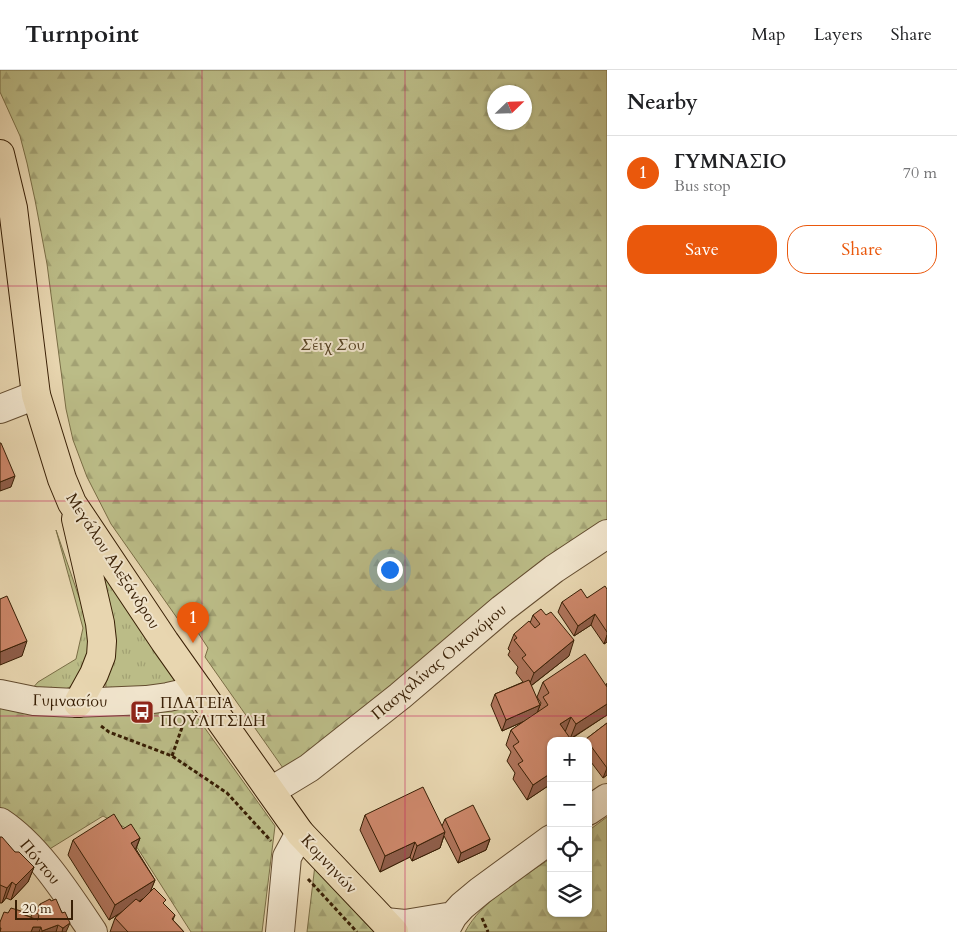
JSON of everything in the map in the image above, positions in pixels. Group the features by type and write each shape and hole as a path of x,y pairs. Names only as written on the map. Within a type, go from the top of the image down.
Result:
{"main road":[{"name":"Μεγάλου Αλεξάνδρου","path":"0,154 13,208 36,395 62,479 72,502 165,642 271,791"},
{"path":"72,502 100,623 102,641 101,656 94,674 76,703"},
{"name":"Κομνηνών","path":"271,791 300,833 389,927"}],"street":[{"path":"0,409 36,395"},
{"name":"Πασχαλίνας Οικονόμου","path":"271,791 309,768 400,696 508,604 607,534"},
{"name":"Γυμνασίου","path":"0,694 34,701 76,703 146,700 199,690"},
{"path":"592,808 607,798"},
{"name":"Πόντου","path":"0,822 20,838 41,860 93,932"},
{"path":"280,932 287,857 300,833"},
{"path":"389,927 405,924 448,924 462,906 480,891 547,842"}],"path":[{"path":"76,703 109,732 172,756 227,793 357,932"},
{"path":"172,756 186,715"}],"green space":[{"name":"Σέιχ Σου","path":"0,70 607,70 607,524 299,763 283,768 205,657 208,648 193,625 182,625 111,524 87,477 73,440 66,409 47,264 20,136 0,92"},
{"path":"56,530 93,638 94,650 77,679 70,687 61,691 31,690 38,682 76,659 83,628"},
{"path":"102,572 177,677 176,684 106,689"},
{"path":"0,705 126,713 189,706 275,826 262,932 191,932 124,827 103,816 48,850 0,812"},
{"path":"607,817 607,932 465,932 481,910 492,900 547,861 547,917 592,917 592,828"},
{"path":"315,865 378,932 307,932"}],"building":[{"path":"0,443 15,476 0,482"},
{"path":"605,586 607,589 607,632 595,614 578,626 562,602 581,589 587,598"},
{"path":"7,596 27,641 0,652 0,599"},
{"path":"541,609 546,615 551,612 574,640 534,673 522,658 526,655 514,640 517,638 514,634 529,621 535,628 540,624 533,615"},
{"path":"585,654 607,687 607,704 576,724 571,717 560,724 569,737 547,737 547,776 533,785 518,764 523,761 513,746 519,742 511,730 548,705 543,697 549,693 543,682"},
{"path":"529,680 540,705 506,720 495,694"},
{"path":"607,723 607,768 592,747 592,737 589,737"},
{"path":"423,787 445,832 417,846 415,842 385,856 365,815"},
{"path":"473,805 490,839 461,853 445,819"},
{"path":"114,814 123,829 131,824 140,838 131,843 155,880 115,905 73,840"},
{"path":"0,837 34,867 16,885 12,882 7,888 0,885"},
{"path":"154,888 166,900 163,903 175,915 172,919 184,932 128,932 115,918 136,899 140,902"},
{"path":"50,899 51,901 56,899 62,913 65,912 70,923 63,928 58,925 42,931 41,927 33,927 31,932 0,932 0,922 4,912 8,913 11,908 38,920 39,914 33,910"}],"place":[{"name":"ΓΥΜΝΑΣΙΟ","path":"193,643"},
{"name":"ΠΛΑΤΕΙΑ ΠΟΥΛΙΤΣΙΔΗ","path":"142,712"}]}
